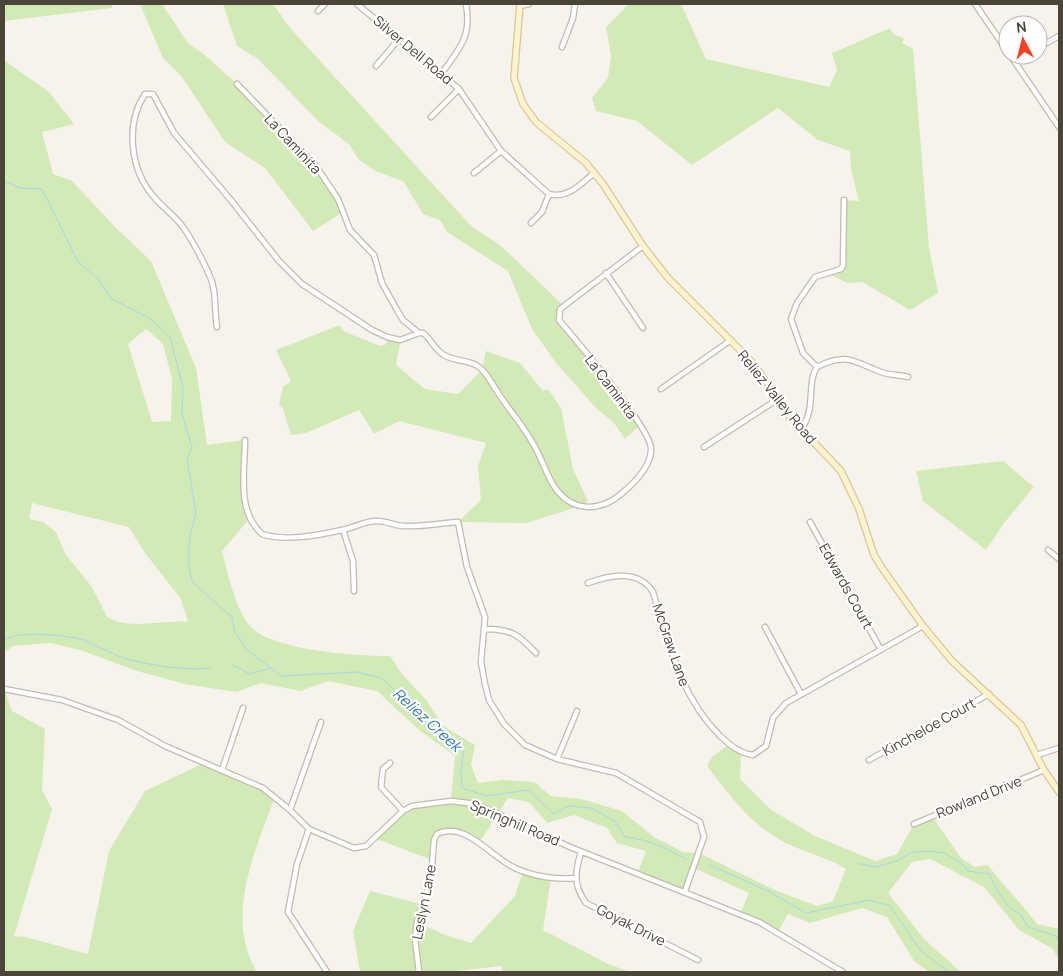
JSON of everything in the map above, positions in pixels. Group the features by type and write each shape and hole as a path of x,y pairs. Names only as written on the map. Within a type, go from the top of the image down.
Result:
{"main road":[{"name":"Reliez Valley Road","path":"520,5 514,78 523,104 536,122 576,154 594,173 643,246 668,278 754,364 801,430 841,471 848,482 874,555 923,626 952,661 1022,725 1044,770 1059,792"}],"street":[{"path":"318,11 325,4"},
{"name":"Silver Dell Road","path":"357,4 460,89 501,151 549,194"},
{"path":"442,73 461,46 469,22 466,4"},
{"path":"520,5 529,4"},
{"path":"562,47 573,18 575,4"},
{"path":"974,4 998,38"},
{"path":"1048,42 1059,36"},
{"path":"376,66 399,38"},
{"path":"1017,65 1059,127"},
{"name":"La Caminita","path":"237,84 316,166 338,199 350,230 374,255 382,283 403,320 419,333 430,338 444,355 470,362 488,375 529,436 550,480 559,493 573,503 590,507 606,505 635,482 650,456 651,448 645,433 559,320 560,309 643,246"},
{"path":"430,117 460,89"},
{"path":"217,327 212,281 209,273 185,230 147,189 136,160 132,141 132,129 136,112 145,94 153,94 174,133 279,261 311,291 372,330 400,340 419,333"},
{"path":"474,173 501,151"},
{"path":"531,222 542,212 549,194 557,196 569,193 594,173"},
{"path":"817,367 802,353 791,320 797,303 815,277 841,268 844,255 844,200"},
{"path":"606,273 643,328"},
{"path":"661,389 731,340"},
{"path":"801,430 809,418 817,367 836,358 843,358 854,360 885,373 908,377"},
{"path":"704,447 778,399"},
{"path":"245,440 245,504 257,530 268,536 282,537 344,530 362,523 378,520 392,522 402,527 458,522 467,567 485,617 481,662 490,700 504,724 525,745 557,759 616,773 700,822 704,837 685,891"},
{"name":"Edwards Court","path":"810,522 881,650"},
{"path":"344,530 352,561 354,591"},
{"path":"1048,550 1059,559"},
{"name":"McGraw Lane","path":"588,583 603,578 629,576 642,579 647,584 652,592 676,669 690,699 707,723 729,744 744,754 753,755 766,746 776,711 801,694 923,626"},
{"path":"765,627 801,694"},
{"path":"485,629 505,629 521,637 536,653"},
{"path":"4,688 62,700 118,720 165,746 263,788 290,810 309,829 360,848 366,846 402,810 381,787 383,769 390,763"},
{"name":"Kincheloe Court","path":"869,760 988,694"},
{"path":"222,770 244,708"},
{"path":"557,759 577,711"},
{"path":"290,810 321,722"},
{"path":"1037,755 1059,748"},
{"name":"Rowland Drive","path":"914,824 1044,770"},
{"name":"Springhill Road","path":"402,810 412,806 451,801 476,804 581,852 685,891 759,922 844,972"},
{"path":"309,829 297,864 288,912 327,972"},
{"name":"Leslyn Lane","path":"419,972 415,946 417,922 431,879 434,840 437,834 450,831 471,837 515,868 551,878 575,878"},
{"path":"575,878 581,852"},
{"name":"Goyak Drive","path":"575,878 578,891 586,903 698,960"}],"green space":[{"path":"4,4 112,4 112,8 4,21"},
{"path":"140,4 162,4 188,43 206,56 237,84 322,173 343,212 313,231 265,168 225,142 182,77 163,58"},
{"path":"223,4 273,4 290,28 472,227 500,245 564,306 560,309 559,320 640,425 625,439 614,423 596,408 556,363 532,329 508,271 447,232 440,220 423,214 404,182 374,170 359,160 349,144 319,122 257,58 237,46"},
{"path":"629,4 681,4 706,59 829,87 837,70 832,53 890,28 893,34 904,38 902,43 913,49 929,248 938,293 910,310 862,282 847,283 827,273 841,269 844,200 859,201 851,169 850,151 818,140 778,108 692,165 637,121 596,111 592,98 608,78 611,56 606,27"},
{"path":"4,31 5,61 49,92 74,124 42,132 53,174 72,181 115,227 151,261 196,368 207,445 245,440 244,492 250,518 222,551 236,601 250,626 261,634 277,641 296,646 337,653 390,656 402,674 427,701 443,726 475,745 471,765 478,783 503,780 534,782 551,796 581,799 622,811 654,837 683,852 699,853 777,891 817,906 833,901 846,869 786,843 762,828 724,789 707,766 712,757 729,744 741,752 740,779 770,809 815,836 875,861 897,854 914,824 932,816 961,858 975,867 988,865 1037,924 1059,929 1059,960 1053,949 1019,930 984,887 930,859 912,862 888,893 924,939 961,972 929,972 914,961 887,917 862,908 810,923 788,914 778,932 740,914 749,893 694,868 685,891 637,875 646,851 617,843 607,828 574,815 547,823 529,802 508,798 479,843 459,833 437,834 432,860 374,838 412,806 451,801 455,756 420,731 377,691 328,681 300,691 261,683 236,692 185,684 137,671 80,650 50,643 13,646 4,653","holes":["146,329 163,344 172,379 171,421 152,422 128,344","32,503 129,527 145,553 181,599 188,622 136,624 116,621 107,617 92,587 66,555 56,532 43,522 29,519"]},
{"path":"340,325 343,331 380,346 385,345 388,340 400,343 396,365 425,389 458,394 482,370 486,351 520,363 543,391 548,389 561,408 573,469 588,501 577,507 526,523 458,522 481,500 478,466 486,443 399,421 374,434 359,410 306,433 291,435 283,409 279,404 283,387 291,381 276,350"},
{"path":"1003,461 1034,487 1004,523 986,550 923,501 916,471"},
{"path":"4,689 12,711 45,729 42,790 52,809 14,936 26,937 88,954 109,851 145,791 206,762 253,783 275,797 252,862 246,884 243,907 243,929 247,951 257,972 4,972"},
{"path":"523,871 551,878 543,930 608,964 630,972 502,972 502,966 447,972 360,972 353,931 370,891 421,904 417,922 445,935 471,943 515,896"}],"waterway":[{"path":"4,181 20,188 42,189 78,262 98,279 112,299 149,318 170,337 183,388 182,414 192,447 187,459 196,514 189,546 189,569 193,583 232,617 235,632 246,649 271,668"},
{"name":"Reliez Creek","path":"4,640 10,637 30,634 66,636 83,640 134,661 182,668 210,668"},
{"name":"Reliez Creek","path":"233,665 250,674 271,668 281,676 357,672 382,678 438,734 464,749 461,770 462,788 487,796 528,790 554,814 569,806 591,808 615,821 625,837 649,842 686,859"},
{"path":"857,863 875,867 897,861 912,852 930,851 944,853 960,862 968,871 989,874 998,892 1009,907 1021,915 1028,927 1056,936 1059,942"},
{"name":"Reliez Creek","path":"710,865 768,891 806,913 870,900 890,906 921,951 949,972"}]}
